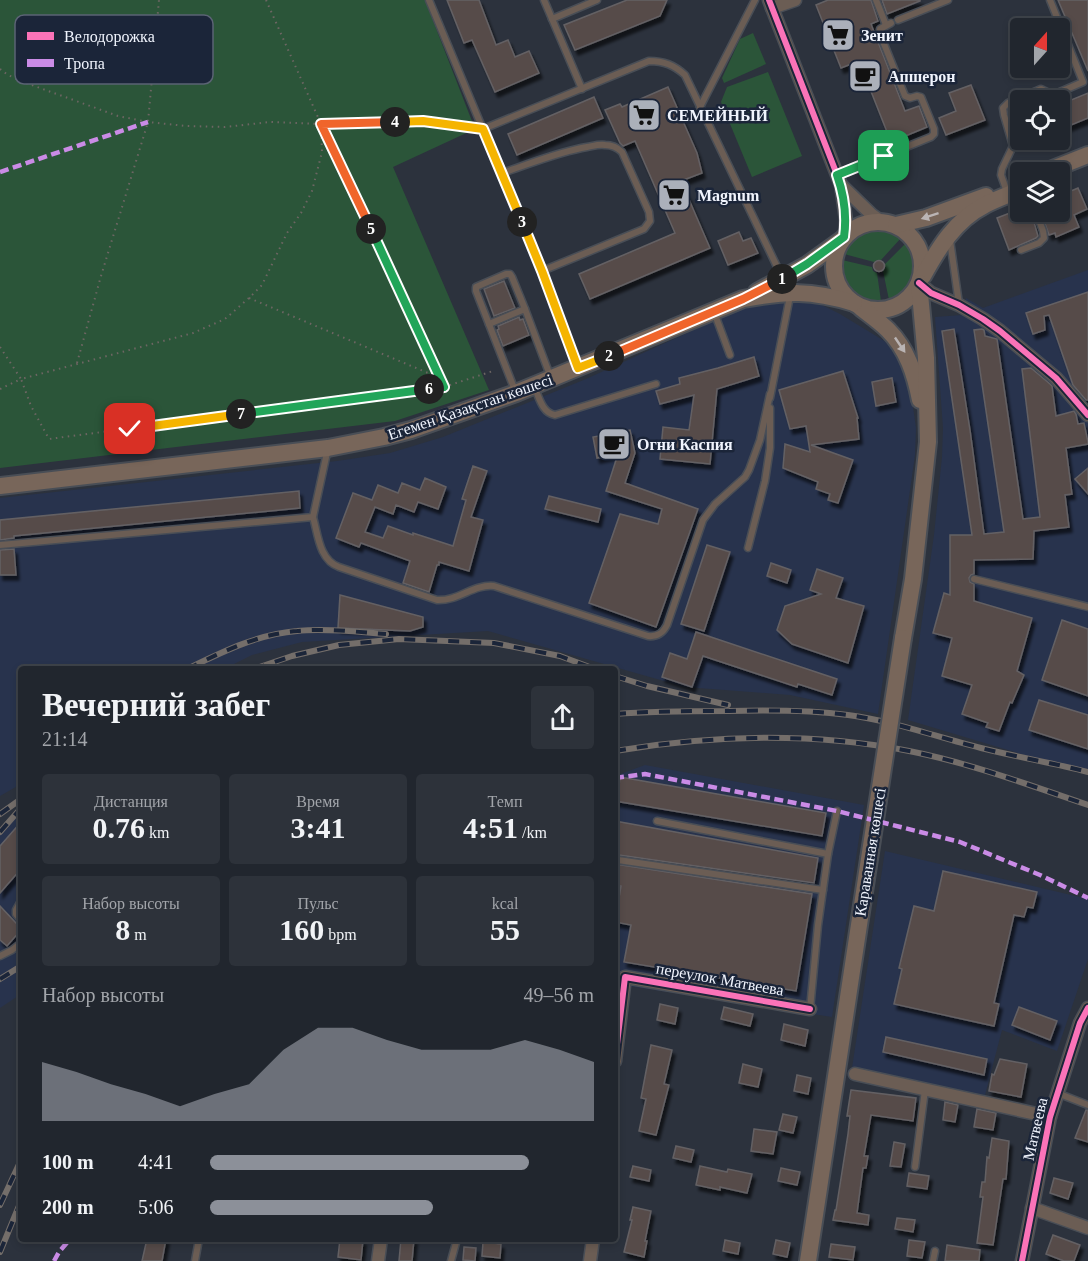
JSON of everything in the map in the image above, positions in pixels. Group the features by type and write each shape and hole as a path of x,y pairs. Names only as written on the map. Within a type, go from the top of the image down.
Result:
{"main road":[{"path":"1070,162 1088,155"},
{"path":"1070,169 1088,162"},
{"path":"1010,189 926,218 889,223 871,222 861,225 844,238 836,251 834,269 839,287 856,304 871,310 898,306 917,289 935,254 961,222 1010,190"},
{"path":"889,223 909,234 919,248 923,264 917,289"},
{"name":"Егемен Қазақстан көшесі","path":"0,486 328,448 411,430 516,393 743,299 786,285 807,264 844,238"},
{"name":"Егемен Қазақстан көшесі","path":"786,285 856,304"},
{"name":"Караванная көшесі","path":"808,1261 913,579 928,442 926,358 917,289"},
{"name":"Караванная көшесі","path":"856,304 889,331 903,349 916,380 928,442"}],"street":[{"path":"795,0 771,4 839,180 846,220 844,238"},
{"path":"839,180 872,215 889,223"},
{"path":"917,289 928,291 959,305 1000,331 1056,378 1088,416"},
{"path":"618,1010 620,976"},
{"name":"переулок Матвеева","path":"620,976 810,1009"},
{"name":"Матвеева","path":"1022,1261 1050,1117 1086,1015"},
{"path":"855,1074 1050,1117"},
{"path":"1032,1208 1088,1228"},
{"path":"378,1261 381,1242"},
{"path":"590,1261 593,1242"}],"lane":[{"path":"429,0 542,271 578,368"},
{"path":"544,0 582,89"},
{"path":"552,19 597,0"},
{"path":"700,106 754,0"},
{"path":"876,0 892,23"},
{"path":"839,180 934,134 921,97 907,98 904,93 879,32 880,29 892,23 948,0"},
{"path":"1010,183 1001,175 1013,146 1004,108 1008,103 1041,89 1053,95 1083,82 1050,0"},
{"path":"328,448 313,516 325,557 333,565 438,600 452,599 482,586 494,586 648,636 660,634 667,624 703,520 715,504 745,477 749,470 760,440 782,339 786,285 685,75 668,63 649,61 483,129"},
{"path":"502,173 576,149 608,145 622,152 649,213 650,221 644,229 542,271"},
{"path":"1021,250 1039,243 1044,238 1040,222"},
{"path":"949,235 959,305"},
{"path":"516,393 476,289 488,281 506,274 511,275 551,379"},
{"path":"489,324 525,309"},
{"path":"714,312 730,355"},
{"path":"533,386 544,409 555,415 656,384"},
{"path":"748,548 765,481 770,448 770,394"},
{"path":"0,545 313,516"},
{"path":"974,579 1088,607"},
{"path":"810,1009 818,925 828,854 837,811"},
{"path":"657,821 828,854"},
{"path":"618,860 823,890"},
{"path":"0,956 18,945"},
{"path":"915,1167 925,1090"},
{"path":"1057,1093 1088,1106"},
{"path":"195,1261 198,1242"},
{"path":"451,1261 456,1242"},
{"path":"933,1261 935,1251"}],"path":[{"path":"158,15 159,0"},
{"path":"266,0 321,124 444,387"},
{"path":"0,69 15,78"},
{"path":"29,84 118,116 186,126 225,127 270,122 321,124 423,121 483,129"},
{"path":"77,363 148,122 151,84"},
{"path":"0,389 21,379 193,333 225,319 261,285 287,233 301,213 312,191 322,152 321,124"},
{"path":"249,298 441,379"},
{"path":"0,347 21,379 43,430 47,437 52,439 444,387 494,371"}],"shaded area":[{"path":"1088,270 1088,774 908,720 934,535 942,457 943,428 935,317 962,315 966,298 983,308"},
{"path":"792,299 816,302 891,345 902,365 911,393 916,428 915,455 878,714 790,695 685,687 618,668 618,666 488,631 302,642 252,655 230,666 18,666 18,786 0,796 0,498 337,461 390,453 443,437 586,379 742,308"},
{"path":"645,765 864,805 832,1017 618,984 618,775"},
{"path":"18,812 18,996 0,1008 0,828"},
{"path":"885,851 1088,899 1088,959 1057,1051 1002,1030 985,1095 852,1068"}],"green space":[{"path":"0,0 425,0 475,129 393,167 489,390 395,421 0,468"},
{"path":"753,33 766,64 724,83 722,78 740,39"},
{"path":"768,72 802,156 752,177 721,102 727,87"},
{"path":"874,230 888,231 901,238 881,260 874,262 844,254 856,238"},
{"path":"906,243 913,260 912,276 904,290 889,300 883,271 885,264"},
{"path":"842,260 872,267 877,273 881,301 872,301 852,290 844,277"}],"building":[{"path":"447,0 479,0 496,45 508,40 515,57 529,51 539,73 495,92 472,40 464,43"},
{"path":"627,0 667,0 660,16 575,50 564,25"},
{"path":"828,0 871,0 878,21 871,24 905,111 919,106 927,127 891,142 859,61 841,68 816,5"},
{"path":"882,0 920,0 920,1 887,14"},
{"path":"1058,0 1088,0 1088,71 1070,28 1070,18 1066,18"},
{"path":"971,85 985,120 946,135 939,118 956,111 949,93"},
{"path":"668,87 697,153 702,173 681,181 710,248 590,299 579,274 675,233 635,141 623,146 620,143 605,110 620,104 622,107"},
{"path":"1088,93 1088,118 1070,125 1070,100"},
{"path":"594,97 603,118 517,155 508,134"},
{"path":"1078,188 1087,209 1074,215 1079,227 1056,237 1055,233 1049,235 1044,222 1070,222 1070,191"},
{"path":"1010,213 1010,222 1034,222 1038,236 1009,250 997,218"},
{"path":"739,232 743,241 751,238 758,253 728,265 718,241"},
{"path":"879,261 883,262 883,270 879,271 875,270 874,266 875,262"},
{"path":"504,281 515,308 494,316 484,289"},
{"path":"1088,292 1088,400 1086,400 1073,385 1049,315 1044,316 1045,330 1033,334 1026,313"},
{"path":"519,317 520,320 523,319 529,335 503,346 497,330 498,326"},
{"path":"954,329 984,534 1004,532 974,330 982,329 985,336 997,339 1023,519 1040,517 1022,369 1031,368 1052,386 1056,416 1074,411 1078,424 1084,423 1088,442 1088,444 1066,448 1072,494 1065,495 1069,527 1034,531 1033,559 974,560 974,574 969,578 974,584 974,601 1032,618 1017,671 1024,675 999,731 986,727 988,723 962,714 972,685 942,676 952,638 933,633 944,593 950,595 950,535 972,535 942,331"},
{"path":"754,357 759,376 717,389 710,464 660,459 663,427 689,430 694,395 660,404 656,391 680,384 679,378"},
{"path":"843,371 858,418 859,439 811,445 853,460 838,503 828,500 830,494 816,489 818,482 783,468 785,444 810,452 806,426 790,429 779,390"},
{"path":"892,378 896,402 876,406 872,382"},
{"path":"630,430 635,453 625,483 698,509 656,627 589,603 620,514 658,524 662,509 606,491 618,454 597,458 593,437"},
{"path":"473,466 487,471 471,517 483,520 469,571 439,562 429,592 403,583 410,561 361,543 359,547 336,538 353,493 372,500 378,485 398,493 402,483 420,490 425,478 446,487 438,509 418,502 414,512 396,505 393,514 375,507 365,532 383,538 388,526 453,546 466,500 462,499"},
{"path":"1088,468 1088,494 1075,479"},
{"path":"299,491 300,508 14,536 14,538 0,540 0,520"},
{"path":"549,496 601,509 598,522 545,509"},
{"path":"707,545 730,552 704,631 681,624"},
{"path":"14,549 16,575 0,575 0,550"},
{"path":"771,563 791,570 787,583 767,576"},
{"path":"817,569 843,578 836,598 864,606 848,663 792,644 777,630 785,606 821,594 810,590"},
{"path":"340,595 423,617 423,627 410,631 338,628"},
{"path":"1062,620 1088,629 1088,696 1042,680"},
{"path":"696,632 837,679 832,695 798,684 797,687 703,656 692,687 662,677 670,653 687,659"},
{"path":"1039,700 1088,715 1088,749 1029,730"},
{"path":"620,777 826,813 822,836 618,802"},
{"path":"618,822 818,858 814,883 619,855"},
{"path":"18,825 18,872 0,893 0,846"},
{"path":"618,864 812,894 796,991 624,962 631,925 618,923 621,886 618,886"},
{"path":"943,871 1037,892 1033,908 1027,907 1024,917 1014,915 994,1003 999,1004 994,1026 894,1004 902,969 899,968 914,906 934,911"},
{"path":"0,906 18,924 18,933 7,946 0,940"},
{"path":"660,1004 678,1008 675,1024 657,1020"},
{"path":"724,1007 753,1014 750,1026 721,1019"},
{"path":"1019,1007 1057,1021 1050,1040 1012,1025"},
{"path":"784,1024 808,1030 805,1046 781,1040"},
{"path":"886,1037 987,1059 984,1075 883,1052"},
{"path":"651,1045 672,1050 664,1084 669,1085 656,1135 639,1131 646,1099 641,1098"},
{"path":"1000,1059 1027,1064 1021,1097 989,1091 992,1074 994,1075"},
{"path":"743,1064 762,1069 758,1087 739,1083"},
{"path":"797,1075 811,1078 808,1094 794,1091"},
{"path":"851,1090 916,1098 913,1121 871,1115 864,1156 868,1156 866,1168 863,1168 857,1213 869,1215 868,1225 833,1220 848,1134 850,1116 847,1116"},
{"path":"945,1102 958,1105 955,1122 943,1120"},
{"path":"977,1109 996,1113 993,1130 974,1127"},
{"path":"1086,1110 1088,1110 1088,1142 1075,1138"},
{"path":"783,1114 797,1117 793,1133 779,1130"},
{"path":"754,1129 777,1132 773,1154 751,1151"},
{"path":"992,1138 1009,1141 1006,1179 1003,1179 993,1245 977,1243 983,1197 980,1197 982,1182 985,1182 987,1157 989,1158"},
{"path":"894,1142 905,1144 901,1167 890,1166"},
{"path":"676,1146 694,1150 691,1162 673,1158"},
{"path":"633,1166 651,1170 649,1181 630,1177"},
{"path":"700,1166 727,1172 728,1169 752,1174 747,1193 696,1185"},
{"path":"781,1168 800,1172 797,1185 778,1181"},
{"path":"909,1173 929,1176 927,1189 907,1186"},
{"path":"1054,1178 1073,1183 1068,1199 1050,1193"},
{"path":"633,1207 651,1211 644,1257 624,1252"},
{"path":"897,1218 915,1220 913,1232 895,1229"},
{"path":"1053,1235 1080,1245 1074,1261 1064,1261 1046,1254"},
{"path":"725,1240 740,1243 738,1254 723,1251"},
{"path":"776,1240 790,1243 787,1257 773,1254"},
{"path":"909,1240 925,1242 922,1258 907,1256"},
{"path":"146,1242 165,1242 162,1261 142,1261"},
{"path":"340,1242 363,1242 361,1260 338,1257"},
{"path":"401,1242 414,1242 412,1261 399,1261"},
{"path":"483,1242 501,1244 500,1258 482,1256"},
{"path":"831,1244 855,1247 853,1260 829,1257"},
{"path":"947,1245 980,1250 979,1261 945,1261"},
{"path":"464,1247 476,1248 475,1261 463,1260"}],"railway":[{"path":"193,666 240,645 283,633 319,630 386,634"},
{"path":"263,666 292,656 339,645 399,639 494,643 560,656 587,666"},
{"path":"618,677 728,705"},
{"path":"618,714 672,711 774,711 848,715 882,721 981,748 1088,772"},
{"path":"618,751 688,742 762,738 799,738 872,745 954,762 1088,805"},
{"path":"0,814 18,801"},
{"path":"0,832 18,811"},
{"path":"0,979 18,968"},
{"path":"0,1205 18,1166"},
{"path":"0,1252 18,1208"}],"marked path":[{"path":"0,172 148,122"},
{"path":"618,778 645,774 837,811 960,842 1040,875 1088,898"},
{"path":"54,1261 67,1242"}],"cycle path":[{"path":"769,0 841,185 846,220 845,237"},
{"path":"919,283 931,293 959,305 1000,331 1056,378 1088,415"},
{"path":"618,1036 625,977 810,1009"},
{"path":"1022,1261 1050,1117 1080,1023 1088,1008"}],"place":[{"name":"Зенит","path":"838,35"},
{"name":"Апшерон","path":"865,76"},
{"name":"СЕМЕЙНЫЙ","path":"644,115"},
{"name":"Magnum","path":"674,195"},
{"name":"Огни Каспия","path":"614,444"}],"route":[{"path":"130,429 444,387 321,124 423,121 483,129 542,271 578,368 743,299 807,264 844,237 846,216 837,175 884,156"}]}
